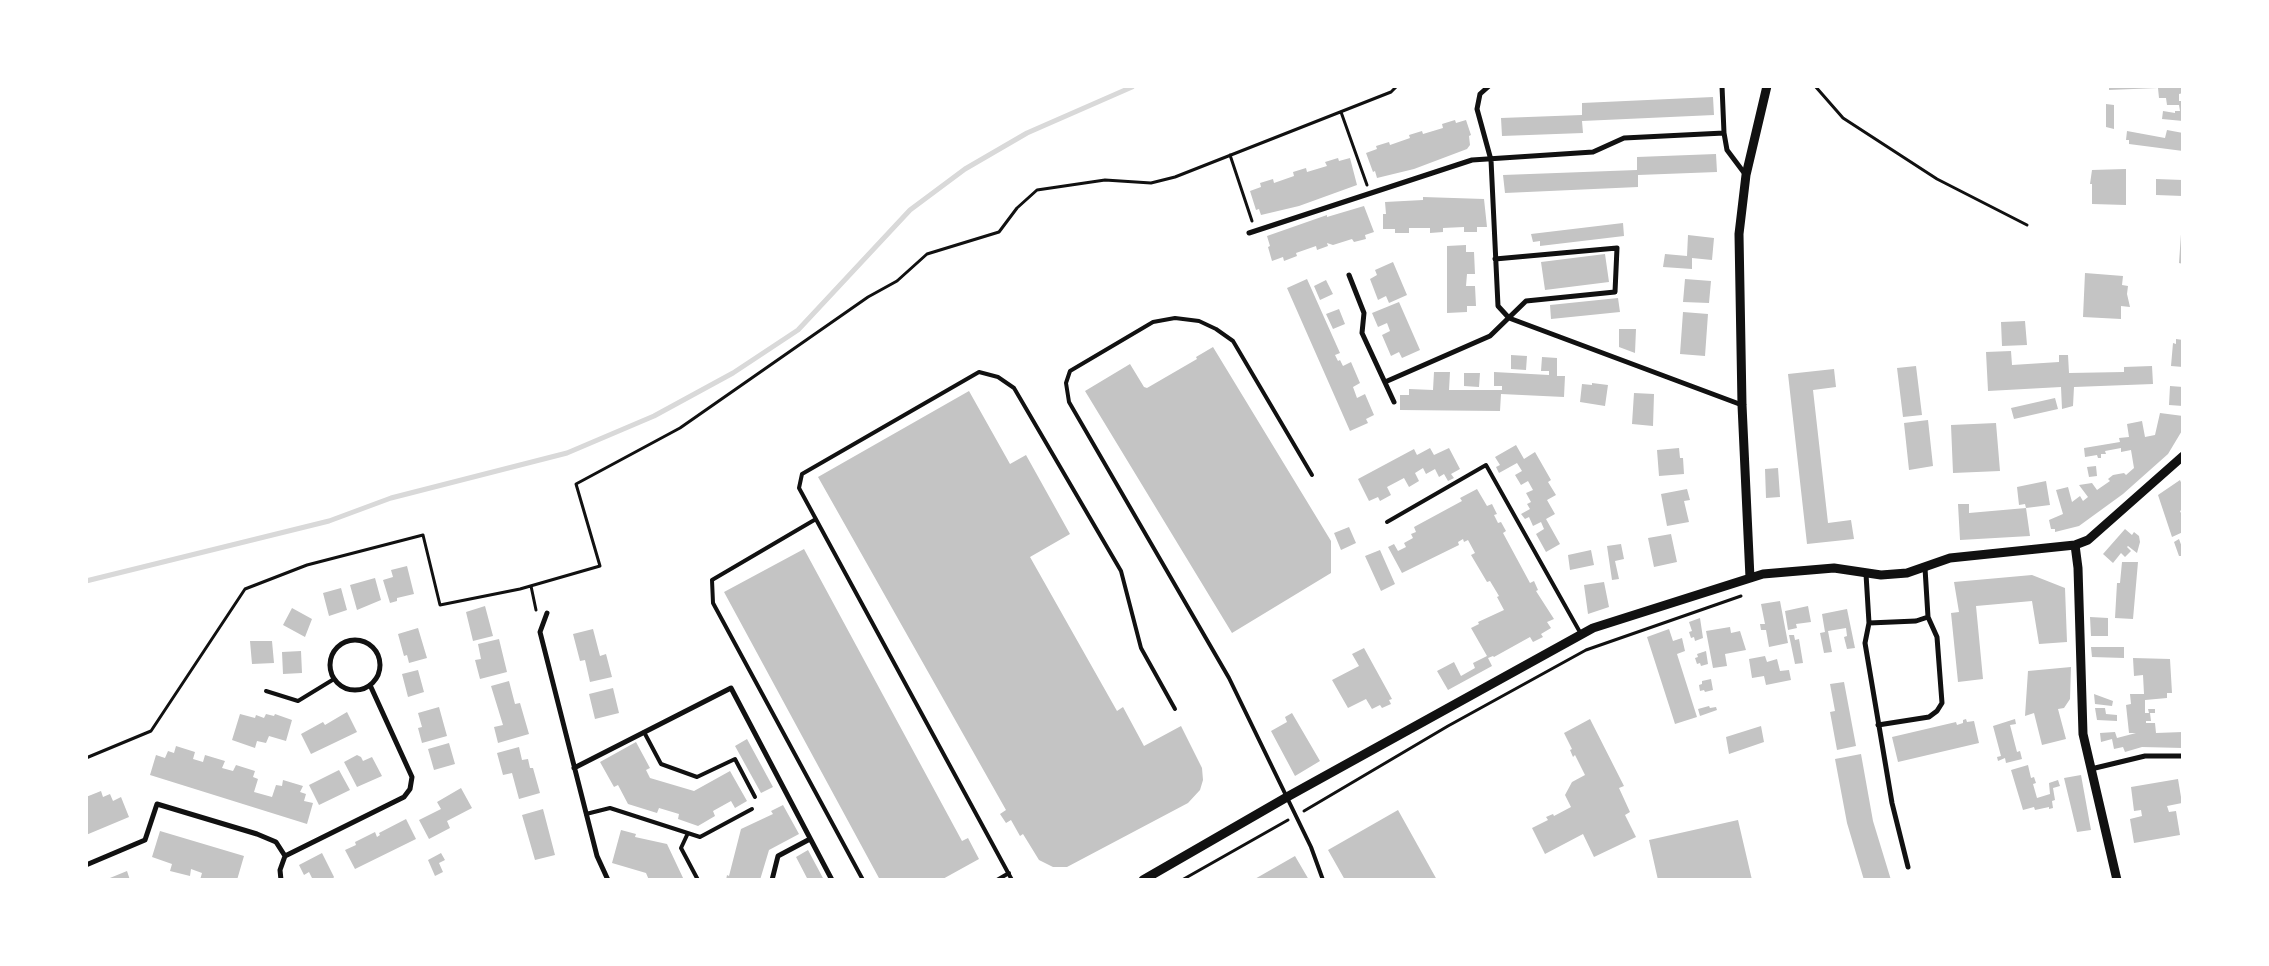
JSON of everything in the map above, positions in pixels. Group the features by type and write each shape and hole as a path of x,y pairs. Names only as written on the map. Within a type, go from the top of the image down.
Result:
{"street":[{"path":"1489,86 1480,94 1477,109 1491,160 1498,306 1509,318 1742,405"},
{"path":"1722,86 1724,134 1727,150 1746,175"},
{"path":"1750,578 1742,405 1739,234 1746,175 1767,86"},
{"path":"1252,232 1472,160 1593,152 1624,138 1724,134"},
{"path":"1385,382 1490,336 1526,301 1615,292 1617,248 1495,260"},
{"path":"1349,275 1364,313 1362,333 1394,402"},
{"path":"1143,880 1287,797 1581,634 1617,620 1763,574 1834,568 1866,574 1907,573 1950,558 2075,545 2088,540 2183,456"},
{"path":"2075,545 2078,568 2083,734 2117,880"},
{"path":"1878,725 1929,717 1937,712 1942,703 1937,638 1928,617 1925,568"},
{"path":"1866,574 1869,623 1865,643 1892,803 1908,868"},
{"path":"547,613 540,632 597,856 608,880"},
{"path":"1869,623 1916,621 1928,617"},
{"path":"357,639 373,646 380,662 376,679 370,685 363,689 347,689 334,679 329,664 334,649 348,640 357,639"},
{"path":"281,880 280,870 285,856 404,797 410,789 412,777 370,685"},
{"path":"574,768 731,688 832,880"},
{"path":"2091,770 2145,756 2183,756"},
{"path":"86,865 145,840 157,804 257,834 276,842 285,856"},
{"path":"772,880 778,856 810,839"}],"lane":[{"path":"1312,475 1233,341 1216,329 1199,321 1175,318 1153,322 1070,371 1066,383 1069,402 1229,678 1296,816 1323,880"},
{"path":"1012,880 799,488 802,474 979,372 998,378 1014,388 1120,571 1141,648 1175,709"},
{"path":"1387,522 1486,466 1581,634"},
{"path":"816,519 712,580 713,604 863,880"},
{"path":"266,691 298,701 334,679"},
{"path":"644,732 661,764 697,777 735,759 755,797"},
{"path":"586,814 610,808 700,837 752,809"},
{"path":"688,833 682,848 698,880"},
{"path":"997,880 1009,873"}],"path":[{"path":"86,758 151,731 244,589 306,565 422,535 440,605 520,589 600,566 576,484 680,428 868,297 897,281 927,254 999,232 1017,208 1037,190 1105,180 1151,182 1175,177 1391,92 1397,86"},
{"path":"1815,86 1843,118 1937,179 2027,225"},
{"path":"1341,112 1370,193"},
{"path":"1230,155 1252,232"},
{"path":"1182,880 1296,816 1448,726 1586,650 1731,601 1745,594 1750,578"}],"building":[{"path":"2109,86 2183,86 2183,93 2179,94 2179,101 2183,101 2183,121 2162,119 2163,111 2175,113 2175,111 2180,111 2179,105 2167,105 2166,98 2159,98 2158,88 2109,90"},
{"path":"1713,97 1714,115 1582,121 1583,133 1502,136 1501,118 1582,115 1582,103"},
{"path":"2106,104 2114,105 2114,129 2106,127"},
{"path":"1455,120 1456,123 1466,120 1471,135 1469,136 1470,145 1467,149 1414,169 1377,178 1366,153 1377,149 1376,146 1389,142 1390,145 1410,138 1409,135 1422,131 1423,134 1443,128 1442,124"},
{"path":"2167,130 2183,133 2183,151 2129,144 2129,140 2126,140 2127,131 2165,138"},
{"path":"1716,154 1717,172 1638,175 1638,187 1505,193 1503,175 1637,170 1637,157"},
{"path":"1338,158 1339,161 1350,158 1357,185 1299,206 1261,215 1259,209 1256,210 1250,191 1261,187 1260,183 1273,179 1274,183 1294,176 1293,172 1306,168 1307,172 1327,166 1325,162"},
{"path":"2126,169 2126,205 2092,204 2092,184 2090,184 2092,170"},
{"path":"2156,179 2183,180 2183,196 2156,195"},
{"path":"1423,197 1484,199 1487,227 1477,227 1477,232 1464,232 1464,227 1443,228 1443,232 1430,233 1430,228 1409,228 1409,233 1395,233 1395,229 1383,229 1383,214 1386,214 1385,202 1423,200"},
{"path":"1364,206 1374,232 1365,235 1366,239 1354,242 1352,239 1333,245 1327,243 1328,246 1317,250 1316,246 1296,253 1297,256 1284,261 1283,257 1272,261 1267,236 1327,215 1327,217"},
{"path":"1623,223 1624,236 1540,246 1540,241 1533,242 1531,234"},
{"path":"2181,234 2183,234 2183,264 2179,263"},
{"path":"1688,235 1714,238 1712,260 1692,258 1692,269 1663,267 1665,254 1687,256"},
{"path":"1466,245 1466,252 1474,252 1475,274 1467,274 1466,286 1475,286 1476,306 1467,306 1467,312 1447,313 1447,246"},
{"path":"1605,254 1609,282 1545,290 1541,262"},
{"path":"1393,262 1407,295 1389,303 1386,296 1378,300 1370,279 1377,275 1375,270"},
{"path":"2085,273 2123,276 2122,285 2128,286 2127,294 2130,307 2121,306 2121,319 2083,317"},
{"path":"1307,279 1340,353 1335,355 1343,366 1351,362 1360,383 1353,387 1357,398 1365,394 1374,415 1366,419 1368,423 1350,431 1287,288"},
{"path":"1685,279 1711,281 1709,303 1683,302"},
{"path":"1326,280 1333,294 1320,300 1314,286"},
{"path":"1618,298 1620,312 1551,319 1550,305"},
{"path":"1399,302 1420,350 1402,358 1399,352 1391,356 1382,335 1390,331 1387,323 1378,327 1372,313"},
{"path":"1339,309 1345,324 1333,329 1326,314"},
{"path":"1683,312 1708,314 1705,356 1680,354"},
{"path":"2025,321 2027,345 2002,346 2001,322"},
{"path":"1619,329 1636,329 1635,353 1619,347"},
{"path":"2176,339 2183,340 2183,367 2171,366 2173,343 2176,344"},
{"path":"1213,347 1331,541 1331,573 1232,633 1085,391 1130,364 1144,387 1147,388 1197,359 1196,357"},
{"path":"2011,351 2012,365 2059,362 2059,355 2068,355 2069,373 2124,372 2124,367 2152,366 2153,384 2074,387 2073,406 2062,409 2061,387 1988,391 1986,352"},
{"path":"1511,355 1527,356 1526,370 1511,369"},
{"path":"1542,357 1557,358 1557,376 1565,376 1564,397 1501,394 1500,411 1400,410 1400,395 1409,395 1409,389 1433,390 1434,372 1450,372 1449,390 1502,390 1502,386 1494,386 1494,372 1549,375 1549,371 1541,371"},
{"path":"1916,366 1922,415 1903,417 1897,368"},
{"path":"1834,369 1836,387 1813,390 1828,523 1851,520 1854,539 1807,544 1788,374"},
{"path":"1464,373 1480,373 1479,387 1464,386"},
{"path":"1592,383 1608,385 1605,406 1580,402 1582,384 1592,385"},
{"path":"2170,386 2183,387 2183,406 2169,405"},
{"path":"969,391 1010,464 1026,455 1070,534 1030,557 1117,711 1123,707 1144,746 1181,726 1202,768 1203,780 1200,790 1188,803 1067,867 1053,867 1039,860 1023,834 1020,836 1011,820 1006,823 1000,814 1006,810 818,477"},
{"path":"1634,393 1654,394 1653,426 1632,424"},
{"path":"2055,398 2058,409 2014,419 2011,408"},
{"path":"2160,413 2183,416 2183,429 2168,454 2123,494 2079,526 2055,532 2055,529 2051,529 2049,520 2063,514 2056,490 2068,487 2072,502 2080,496 2083,501 2088,497 2079,485 2092,483 2097,490 2110,481 2108,479 2113,475 2124,473 2126,475 2134,468 2131,450 2121,452 2121,448 2105,451 2106,454 2101,454 2101,458 2098,458 2097,455 2085,457 2084,448 2120,442 2119,438 2129,437 2127,424 2142,421 2145,437 2155,435"},
{"path":"1928,420 1933,466 1909,470 1904,423"},
{"path":"1996,423 2000,471 1953,473 1951,425"},
{"path":"1516,445 1524,459 1535,452 1551,480 1548,482 1556,495 1547,500 1555,514 1546,519 1560,544 1546,552 1536,534 1544,529 1541,522 1533,526 1529,517 1525,519 1521,514 1530,509 1527,504 1531,502 1526,493 1533,490 1528,481 1521,485 1515,475 1522,471 1517,463 1499,473 1496,467 1500,465 1495,457"},
{"path":"1430,448 1434,455 1449,448 1460,469 1451,474 1454,478 1448,481 1444,474 1439,477 1435,469 1426,474 1423,468 1415,473 1419,481 1409,487 1404,478 1387,487 1391,495 1380,501 1378,497 1369,501 1358,479 1414,449 1417,455"},
{"path":"1679,448 1680,458 1683,458 1684,474 1659,476 1657,450"},
{"path":"2096,466 2097,476 2089,477 2087,467"},
{"path":"1778,468 1780,497 1766,498 1765,469"},
{"path":"2180,480 2183,487 2183,509 2180,511 2183,517 2183,532 2172,537 2158,495"},
{"path":"2046,481 2050,505 2026,508 2025,504 2019,505 2017,487"},
{"path":"1477,489 1487,506 1492,504 1497,514 1494,515 1498,523 1501,522 1506,531 1503,533 1530,583 1534,581 1538,590 1536,591 1554,619 1547,622 1551,628 1541,634 1543,637 1533,642 1530,637 1494,657 1488,658 1492,666 1448,690 1437,671 1454,662 1461,676 1475,668 1473,663 1487,656 1471,628 1479,624 1478,622 1504,610 1497,597 1499,596 1490,581 1487,582 1471,555 1475,553 1468,540 1464,542 1463,539 1458,542 1459,545 1402,573 1388,547 1394,544 1398,551 1406,547 1404,543 1413,538 1411,534 1416,532 1414,527 1462,501 1460,498"},
{"path":"1687,489 1690,500 1684,501 1689,522 1667,526 1661,494"},
{"path":"1958,504 1969,504 1969,513 2026,508 2030,536 1960,540"},
{"path":"1349,527 1356,543 1341,550 1334,533"},
{"path":"2125,529 2132,535 2134,532 2139,536 2140,542 2137,553 2128,546 2131,551 2125,557 2121,553 2113,563 2103,554"},
{"path":"1671,534 1677,562 1654,567 1648,538"},
{"path":"2179,539 2183,556 2179,556 2174,542"},
{"path":"1621,544 1624,559 1615,561 1619,579 1612,580 1607,546"},
{"path":"804,549 962,841 968,838 979,859 941,880 880,880 724,592"},
{"path":"1380,550 1395,584 1381,591 1365,556"},
{"path":"1591,550 1594,565 1570,570 1568,555"},
{"path":"2122,562 2138,562 2133,619 2115,618 2117,583 2120,583"},
{"path":"407,566 414,594 397,598 397,601 390,603 383,580 393,577 391,570"},
{"path":"2032,575 2065,588 2067,642 2039,644 2032,601 1976,606 1983,679 1958,682 1951,613 1959,612 1954,582"},
{"path":"375,578 381,600 357,610 350,585"},
{"path":"1604,582 1609,607 1588,614 1584,585"},
{"path":"341,588 347,610 329,616 323,593"},
{"path":"1780,601 1788,643 1769,647 1766,630 1761,630 1760,624 1765,624 1761,604"},
{"path":"485,606 493,636 473,641 466,612"},
{"path":"1808,606 1811,622 1796,624 1797,628 1788,630 1785,611"},
{"path":"292,608 312,619 305,637 283,625"},
{"path":"1847,609 1855,648 1847,649 1844,637 1847,636 1846,628 1828,631 1832,652 1824,653 1820,633 1825,632 1822,614"},
{"path":"2090,617 2108,618 2108,636 2091,636"},
{"path":"1700,618 1703,638 1695,641 1694,637 1691,638 1689,632 1692,631 1689,622"},
{"path":"1730,627 1731,633 1740,631 1746,650 1725,654 1727,666 1713,668 1706,631"},
{"path":"418,628 427,658 409,663 407,655 404,656 398,634"},
{"path":"593,629 600,656 606,654 612,677 590,682 585,660 580,661 573,634"},
{"path":"1669,629 1673,641 1682,638 1685,651 1677,654 1697,717 1675,724 1647,637"},
{"path":"1789,635 1794,635 1795,640 1799,639 1803,663 1795,664"},
{"path":"499,639 507,672 480,679 475,660 481,659 478,644"},
{"path":"250,641 272,641 274,663 252,664"},
{"path":"2091,647 2124,647 2124,658 2092,657"},
{"path":"1364,648 1392,699 1389,700 1391,704 1382,708 1380,705 1372,709 1366,699 1348,708 1332,680 1359,666 1352,654"},
{"path":"301,651 302,673 283,674 282,652"},
{"path":"1706,651 1708,664 1701,666 1700,663 1697,664 1695,658 1698,657 1697,654"},
{"path":"1765,656 1767,662 1777,659 1780,671 1789,670 1791,680 1766,685 1764,676 1752,678 1749,659"},
{"path":"2133,658 2170,659 2172,693 2167,693 2167,698 2145,700 2145,713 2149,713 2148,709 2155,709 2155,713 2150,713 2151,721 2146,721 2146,723 2155,723 2156,733 2183,732 2183,748 2142,747 2125,752 2123,747 2114,749 2112,739 2101,742 2100,733 2115,732 2117,738 2136,733 2129,733 2126,705 2131,704 2130,694 2144,694 2143,675 2134,676"},
{"path":"2071,667 2070,699 2064,708 2058,709 2066,739 2042,745 2034,713 2025,716 2028,671"},
{"path":"418,670 424,692 408,697 402,674"},
{"path":"1711,679 1713,690 1700,691 1699,685 1702,684 1702,681"},
{"path":"509,681 515,704 520,703 529,734 498,743 494,727 503,725 491,686"},
{"path":"1844,682 1856,746 1837,750 1830,712 1835,711 1830,684"},
{"path":"613,688 619,713 595,719 589,694"},
{"path":"2094,694 2113,701 2112,706 2095,704"},
{"path":"1709,706 1710,708 1716,707 1717,710 1700,716 1698,709"},
{"path":"439,707 447,736 422,743 418,728 422,727 418,713"},
{"path":"2095,708 2105,708 2106,714 2117,715 2117,721 2097,720"},
{"path":"347,712 357,732 311,754 301,734 323,722 325,725"},
{"path":"1292,713 1320,761 1295,776 1271,731 1287,722 1285,717"},
{"path":"240,714 255,718 256,715 264,718 266,714 274,716 275,714 292,720 286,741 269,736 266,743 257,741 255,748 232,740"},
{"path":"1590,719 1624,786 1619,788 1630,812 1625,815 1636,837 1594,857 1583,834 1545,854 1532,828 1548,820 1546,817 1553,814 1554,816 1571,807 1565,795 1572,782 1585,775 1575,755 1573,757 1570,750 1572,749 1564,733"},
{"path":"1966,719 1967,722 1974,721 1979,743 1898,762 1892,737 1956,722 1957,725 1963,723 1963,720"},
{"path":"2015,719 2016,724 2010,725 2017,752 2020,751 2022,759 2006,763 2005,758 1998,761 1997,757 2001,756 1993,726"},
{"path":"1761,726 1764,742 1729,754 1726,737"},
{"path":"747,739 773,787 761,793 735,746"},
{"path":"636,742 650,768 646,770 650,778 694,791 730,771 747,801 735,808 731,801 713,811 715,816 698,826 678,819 679,814 659,808 657,813 628,804 618,785 614,787 600,762"},
{"path":"449,743 455,764 434,770 428,749"},
{"path":"176,746 195,752 193,759 203,762 205,755 225,761 222,768 233,771 236,765 255,771 253,777 258,779 254,792 272,797 276,785 282,786 283,780 303,786 300,792 306,794 304,801 313,803 307,824 150,775 156,755 165,758 168,751 174,753"},
{"path":"519,747 522,760 528,759 530,768 533,768 540,793 519,799 512,773 503,775 497,753"},
{"path":"1861,754 1873,821 1891,880 1864,880 1847,823 1835,759"},
{"path":"357,755 363,761 372,757 382,776 357,787 344,762"},
{"path":"2028,765 2031,778 2034,777 2036,783 2033,784 2037,798 2050,794 2049,783 2058,780 2060,786 2053,788 2055,800 2052,801 2053,808 2035,810 2034,807 2023,810 2011,770"},
{"path":"339,770 350,790 319,805 309,785"},
{"path":"2081,775 2091,830 2077,832 2064,778"},
{"path":"2178,779 2182,803 2167,806 2169,812 2176,811 2180,835 2134,843 2130,819 2142,816 2141,810 2134,811 2131,787"},
{"path":"461,788 472,808 447,821 450,828 429,839 419,820 441,809 437,802"},
{"path":"101,791 103,797 110,794 113,801 121,797 129,817 86,835 86,797"},
{"path":"783,805 799,834 769,850 760,880 726,880 727,875 729,876 741,829 773,814 771,811"},
{"path":"543,809 555,855 535,860 522,815"},
{"path":"1398,810 1437,880 1345,880 1328,850"},
{"path":"406,819 416,839 355,869 345,850 356,845 355,842 375,832 377,837 380,835 379,833"},
{"path":"1738,820 1752,880 1658,880 1649,840"},
{"path":"621,830 636,834 635,837 667,844 684,880 649,880 646,873 612,863"},
{"path":"160,831 244,856 237,880 200,880 202,873 191,869 190,876 170,871 172,864 152,857"},
{"path":"808,850 824,880 808,880 796,857"},
{"path":"322,853 334,877 332,880 313,880 309,872 304,875 299,865"},
{"path":"441,853 445,860 439,863 443,872 435,876 428,860"},
{"path":"1295,856 1309,880 1253,880"},
{"path":"127,871 130,880 105,880"}],"waterway":[{"path":"86,581 329,521 391,498 567,453 654,416 733,373 798,330 910,210 965,169 1027,133 1132,87"}]}
